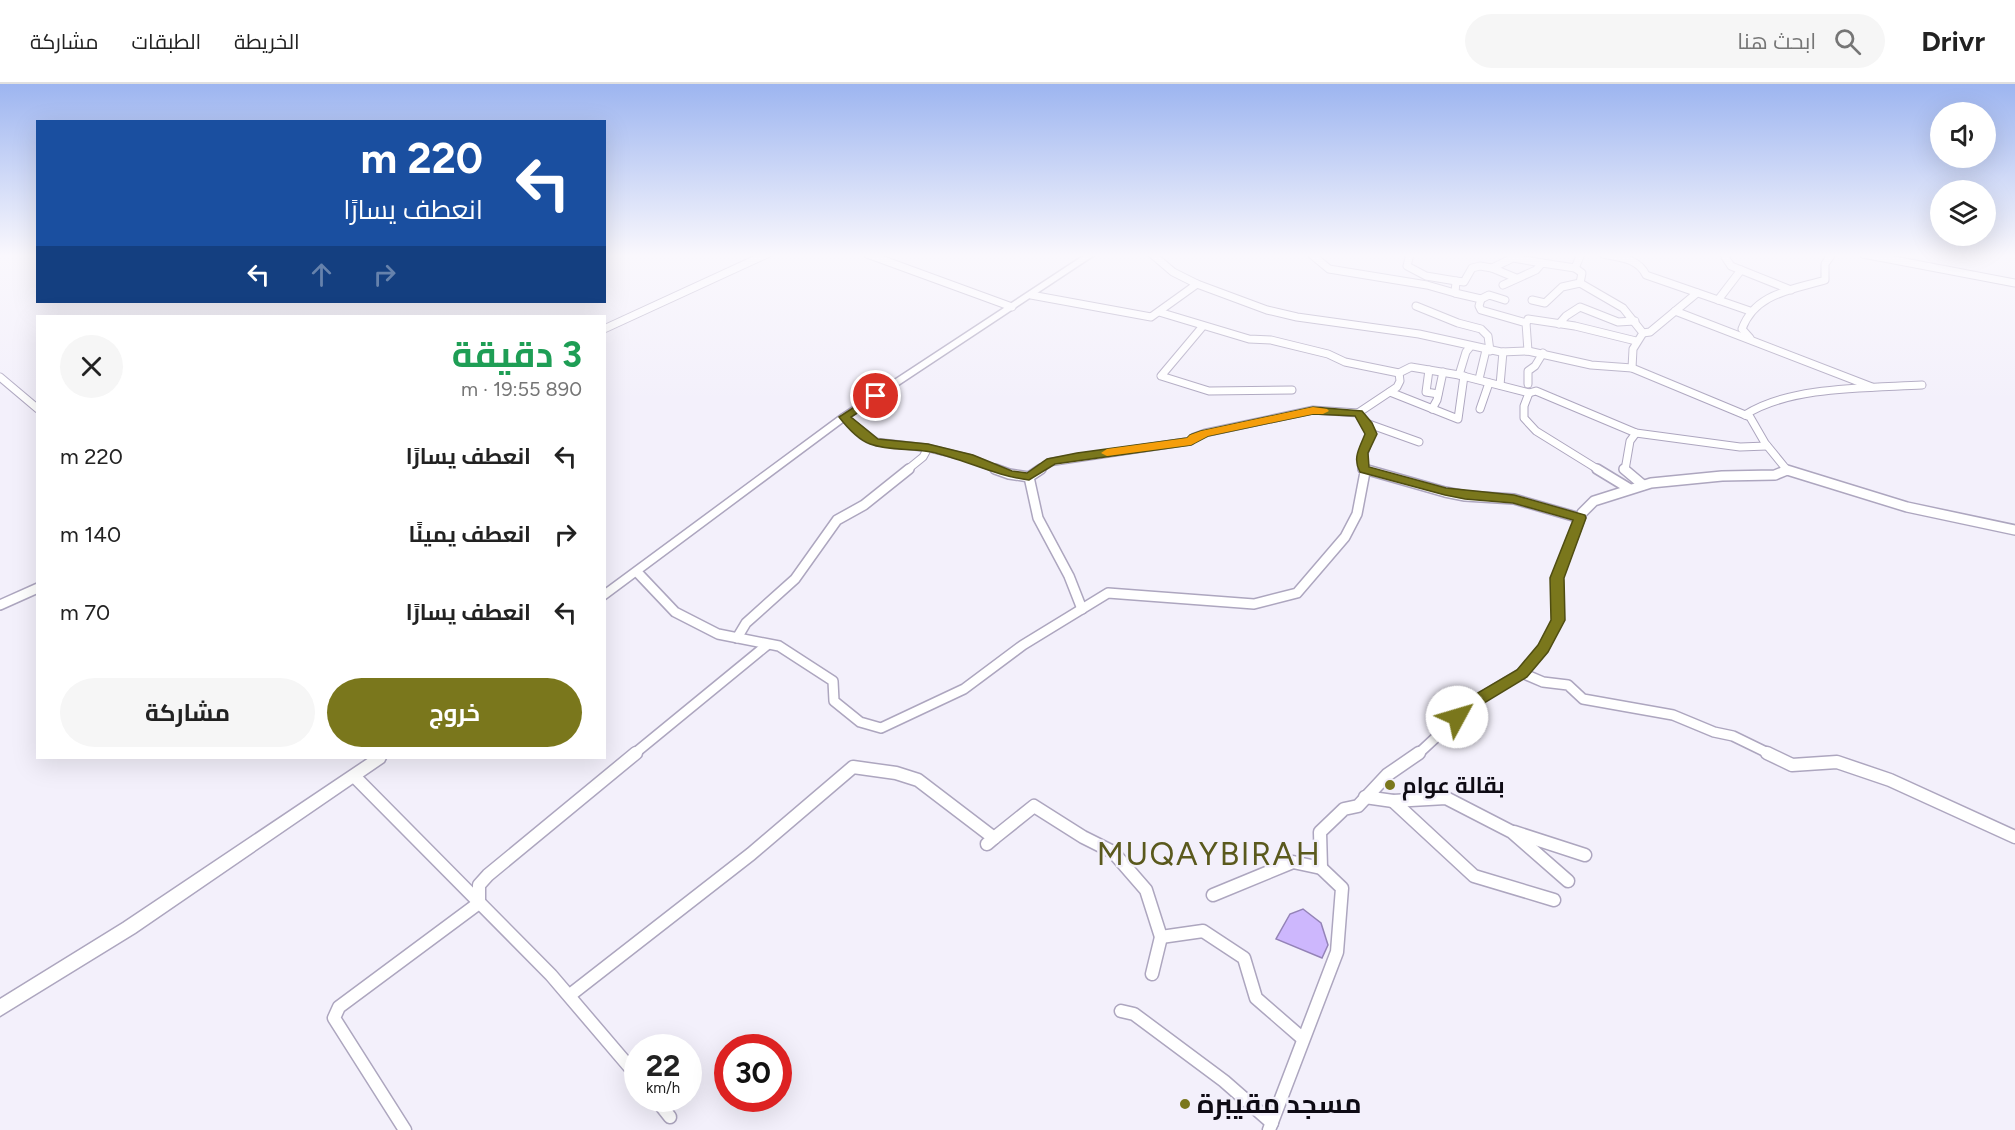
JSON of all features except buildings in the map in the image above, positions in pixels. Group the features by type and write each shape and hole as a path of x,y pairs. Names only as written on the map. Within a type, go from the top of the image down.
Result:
{"street":[{"path":"606,328 662,303"},
{"path":"1000,303 1012,307"},
{"path":"606,595 844,417 1019,303"},
{"path":"1076,303 1151,316 1171,303"},
{"path":"1248,303 1267,310 1419,334 1470,347 1503,352 1543,353 1592,365 1632,368 1750,417 1767,446 1787,470 1907,507 2015,530"},
{"path":"1480,303 1481,310 1526,323"},
{"path":"1614,303 1635,321 1642,333"},
{"path":"1632,368 1630,355 1642,333 1650,332 1685,303"},
{"path":"1726,303 1750,311"},
{"path":"1752,339 1742,328 1747,313 1760,303"},
{"path":"1416,306 1456,322 1480,328 1487,336 1488,350 1479,380"},
{"path":"1559,324 1566,316 1580,307 1618,322 1635,321"},
{"path":"1675,311 1872,387"},
{"path":"1159,312 1249,339 1271,340 1313,350 1345,362 1399,373 1411,367 1536,391 1636,433 1740,447 1767,446"},
{"path":"1527,351 1526,323 1528,319 1636,341"},
{"path":"1203,326 1161,376 1209,391 1292,390"},
{"path":"1390,392 1458,419 1461,375 1466,352 1470,347"},
{"path":"1500,385 1503,352"},
{"path":"1543,353 1535,366 1528,371 1524,418 1536,431 1630,489"},
{"path":"1429,370 1426,392 1438,394"},
{"path":"1432,409 1443,372"},
{"path":"844,417 876,442 928,448 969,458 1009,474 1029,477 1051,462 1077,456 1191,441 1194,437 1205,433 1313,410 1358,413 1397,387 1400,381 1399,373"},
{"path":"0,377 36,407"},
{"path":"1480,409 1489,383"},
{"path":"1745,415 1760,405 1783,397 1872,387 1922,385"},
{"path":"638,573 675,612 718,634 767,645 779,645 833,681 834,701 860,722 881,728 964,689 1023,645 1108,593 1254,604 1297,593 1346,537 1357,514 1364,469 1361,463 1371,434 1358,413"},
{"path":"1366,423 1419,442"},
{"path":"1636,433 1630,441 1624,469 1643,485"},
{"path":"737,638 746,623 795,579 837,520 864,505 923,457 928,448"},
{"path":"1364,469 1445,492 1465,496 1514,499 1580,518"},
{"path":"1321,868 1320,832 1344,809 1358,806 1387,775 1416,756 1474,702 1522,673 1543,649 1558,620 1557,578 1580,518 1594,501 1643,485 1694,478 1775,475 1787,470"},
{"path":"1029,477 1038,518 1069,576 1082,609"},
{"path":"0,605 36,589"},
{"path":"479,903 479,885 488,875 767,645"},
{"path":"1522,673 1543,682 1568,685 1583,699 1673,715 1714,732 1733,736 1792,765 1837,762 1890,780 2015,837"},
{"path":"0,1008 129,928 378,759"},
{"path":"570,995 751,854 853,767 896,773 918,780 990,841 1031,808 1038,806 1083,837 1113,852 1146,890 1161,937 1152,974"},
{"path":"354,776 570,995 624,1060"},
{"path":"1365,797 1393,801 1446,798 1512,832 1585,855"},
{"path":"1393,801 1474,876 1554,900"},
{"path":"1512,832 1568,881"},
{"path":"1121,1011 1134,1014 1224,1081 1270,1126 1337,952 1342,888 1321,868 1293,862 1213,896"},
{"path":"405,1130 334,1018 336,1012 479,903"},
{"path":"1161,937 1203,931 1244,958 1256,998 1302,1038"},
{"path":"666,1112 670,1117"}],"shaded area":[{"path":"1303,909 1321,923 1328,945 1322,958 1276,939 1290,914"}],"slow traffic":[{"path":"1107,453 1191,441 1194,437 1205,433 1313,410 1323,411"}],"place":[{"name":"بقالة عوام","path":"1390,785"},
{"name":"مسجد مقيبرة","path":"1185,1104"}],"district":[{"name":"MUQAYBIRAH","path":"1209,854"}],"route":[{"path":"876,396 844,417 869,439 876,442 928,448 969,458 1009,474 1029,477 1051,462 1077,456 1144,449 1191,441 1194,437 1205,433 1313,410 1358,413 1371,434 1361,463 1364,469 1445,492 1465,496 1514,499 1580,518 1557,578 1558,620 1543,649 1522,673 1474,702 1457,717"}]}
